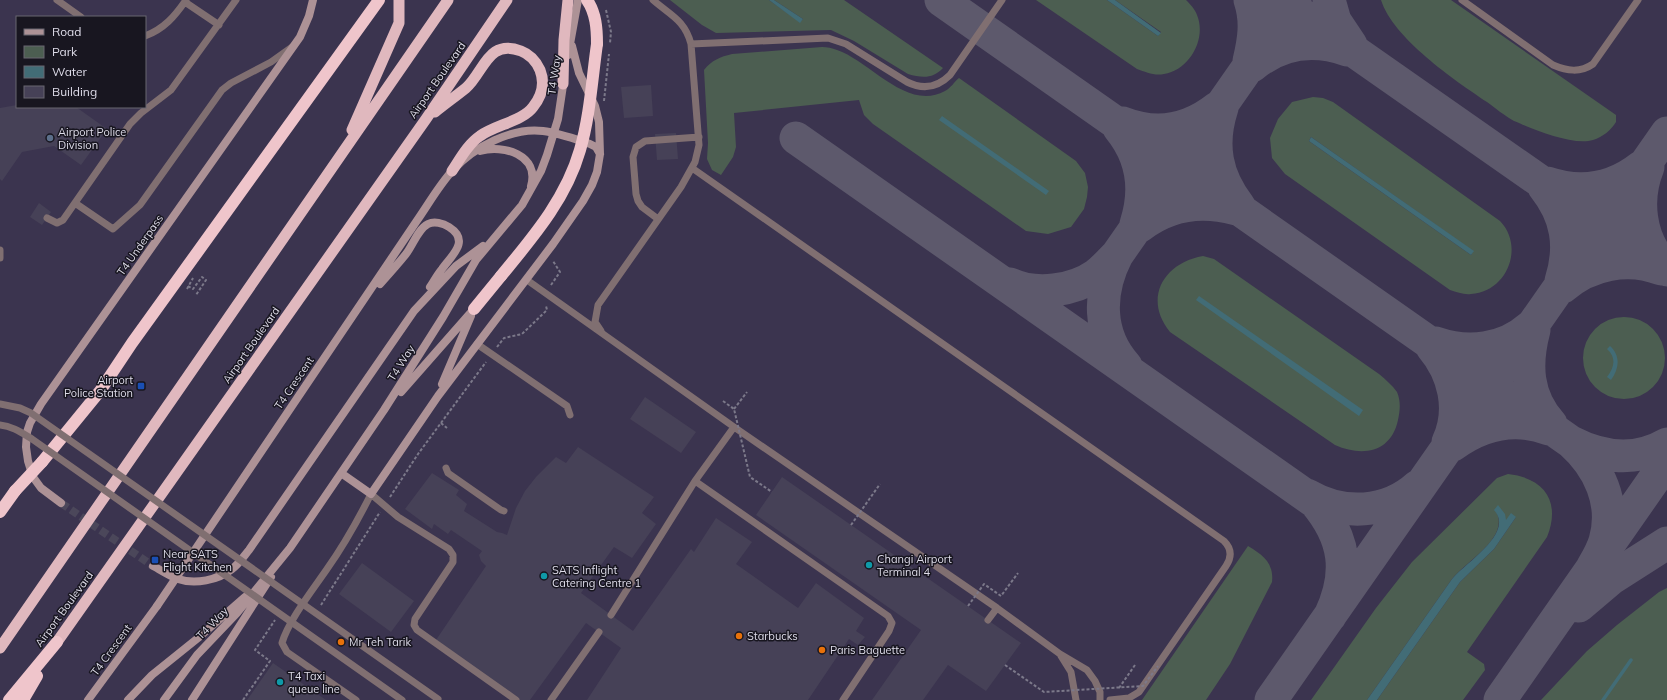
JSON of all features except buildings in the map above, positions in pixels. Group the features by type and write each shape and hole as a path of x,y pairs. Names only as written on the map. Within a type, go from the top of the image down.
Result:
{"highway":[{"path":"0,512 15,491 42,462 100,391 132,343 378,0"},
{"path":"340,156 396,28 400,9 399,0"},
{"path":"0,648 448,0"},
{"name":"Airport Boulevard","path":"10,700 57,642 426,118 507,0"},
{"path":"563,84 564,40 568,0"},
{"path":"474,309 550,215 569,180 580,150 587,116 597,44 594,16 587,0"},
{"path":"426,118 467,87 490,55 496,51 503,49 519,50 534,60 539,67 542,75 541,92 532,109 520,117 488,131 475,140 452,171"},
{"path":"23,700 57,642"}],"main road":[{"name":"T4 Underpass","path":"60,502 41,488 33,477 26,447 30,423 41,404 293,45 304,27 313,0"},
{"name":"T4 Way","path":"164,700 197,655 237,613 290,548 384,410 443,317 476,260 522,205 541,171 554,133 560,107 578,0"},
{"path":"341,473 371,494 438,396 527,280 583,201 597,172 600,154 599,122 595,106 574,60 572,32"},
{"name":"T4 Crescent","path":"88,700 157,606 452,171 470,155 486,145 516,133 541,130 590,144 596,147 600,154"},
{"path":"470,155 485,150 504,149 514,152 527,162 531,170 532,182 529,193"},
{"path":"153,566 178,579 190,581 213,579 224,575 234,568 249,550 442,269 458,250 458,237 453,230 445,225 432,223 424,228 406,254 357,310"},
{"path":"414,311 456,266 498,234"},
{"path":"384,410 474,309"},
{"path":"438,396 474,309"},
{"path":"192,700 290,548"},
{"path":"128,700 152,675 198,638 259,585"}],"lane":[{"path":"57,0 80,16"},
{"path":"47,218 53,222 60,222 130,124 141,113 171,90 236,0"},
{"path":"605,336 595,322 598,306 692,168 698,154 699,137 691,44 687,31 680,21 653,0"},
{"path":"691,44 821,38 833,39 853,48 907,82 917,87 927,88 944,81 950,75 1002,0"},
{"path":"1462,0 1553,65 1576,71 1583,70 1593,64 1638,0"},
{"path":"146,36 160,29 168,23 185,1 219,25"},
{"path":"75,203 113,229 140,205 222,90 231,83 271,62 293,45"},
{"path":"658,218 642,206 638,201 633,157 636,147 645,141 699,137"},
{"path":"692,168 1224,540 1228,545 1231,555 1226,566 1139,692 1129,698 1110,700"},
{"path":"0,250 0,258"},
{"path":"527,280 734,427 997,608 1060,654 1080,665 1092,675 1098,686 1100,700"},
{"path":"477,344 567,406 570,416"},
{"path":"0,404 20,408 31,413 439,699"},
{"path":"0,425 19,431 32,439 402,700"},
{"path":"610,615 695,481 734,427"},
{"path":"446,468 448,473 504,511"},
{"path":"695,481 888,616 892,623 889,631 843,700"},
{"path":"356,700 287,652 282,643 300,609 347,540 371,494 398,517 449,549 453,555 453,562 415,619 414,625 417,630 516,700"},
{"path":"988,620 997,608"},
{"path":"551,700 599,632"},
{"path":"1060,654 1071,672 1076,700"}],"path":[{"path":"188,286 193,290 202,277 206,280 196,295"},
{"path":"188,290 194,278"},
{"path":"734,409 747,392"},
{"path":"723,401 734,409 750,477 772,492"},
{"path":"441,423 447,428"},
{"path":"851,525 880,484"},
{"path":"968,606 984,584 1001,596 1018,573"},
{"path":"1005,665 1044,692 1143,686 1158,666"},
{"path":"1119,688 1134,665"}],"shaded area":[{"path":"0,0 1667,0 1667,700 0,700"}],"green space":[{"path":"670,0 769,0 800,22 803,19 774,0 844,0 943,68 939,72 927,77 908,74 854,41 831,30 716,33 702,25"},
{"path":"1036,0 1107,0 1158,36 1161,32 1115,0 1186,0 1197,15 1200,34 1198,43 1188,60 1173,71 1164,74 1150,73 1137,69"},
{"path":"1381,0 1451,0 1616,115 1616,122 1609,130 1597,139 1575,141 1553,136 1514,121 1458,82 1426,57 1398,29"},
{"path":"828,47 850,56 889,82 903,90 917,95 931,96 945,91 959,78 1076,161 1085,173 1088,187 1084,209 1071,227 1048,234 1026,231 873,124 864,115 859,100 734,113 736,147 733,157 721,175 712,170 707,159 708,143 704,70 716,59 732,54"},
{"path":"1313,97 1323,98 1333,102 1500,221 1507,232 1511,243 1511,255 1503,277 1484,291 1468,294 1450,290 1285,174 1272,158 1270,138 1278,119 1292,102","holes":["1311,137 1473,251 1471,255 1309,141"]},
{"path":"1203,256 1214,259 1379,374 1389,383 1397,392 1400,406 1398,420 1389,440 1382,446 1365,451 1345,449 1335,445 1170,332 1162,320 1158,307 1158,295 1161,284 1168,274 1177,266 1189,260"},
{"path":"1624,317 1640,320 1653,329 1662,342 1665,358 1662,374 1653,387 1640,396 1624,399 1608,396 1595,387 1586,374 1583,358 1586,342 1595,329 1608,320"},
{"path":"1508,474 1521,476 1532,481 1540,486 1547,494 1551,503 1551,524 1547,537 1467,652 1484,664 1485,670 1463,700 1377,700 1460,582 1494,549 1516,517 1505,521 1497,513 1499,523 1497,532 1491,541 1452,579 1367,700 1311,700 1376,608 1412,562 1497,478"},
{"path":"1248,546 1263,556 1266,560 1271,570 1272,582 1230,664 1206,700 1142,700"},
{"path":"1667,588 1667,700 1541,700 1587,651 1617,625 1659,592"}],"water":[{"path":"769,0 774,0 803,19 800,23"},
{"path":"1107,0 1115,0 1161,33 1158,36"},
{"path":"942,116 1049,191 1046,195 939,120"},
{"path":"1311,137 1474,251 1471,255 1309,141"},
{"path":"1199,296 1363,410 1359,416 1196,300"},
{"path":"1610,346 1616,354 1618,363 1614,376 1611,380 1607,377 1613,367 1612,356 1607,349"},
{"path":"1498,505 1505,514 1506,520 1511,513 1516,517 1494,549 1460,582 1377,700 1367,700 1452,579 1486,547 1493,538 1498,528 1499,519 1494,510"}],"waterway":[{"path":"1603,700 1631,660"}],"taxiway":[{"path":"941,0 1571,442 1590,463 1597,474 1603,487 1606,500 1608,527 1601,552 1592,568"},
{"path":"1249,61 1254,30 1254,15 1250,0"},
{"path":"1281,0 1667,270"},
{"path":"1126,366 1117,354 1105,327 1104,298 1106,283 1117,255 1295,0"},
{"path":"1329,0 1335,21 1351,45"},
{"path":"1252,66 1274,52 1297,45 1322,44 1347,50"},
{"path":"1123,123 1148,129 1172,129 1195,121 1217,108"},
{"path":"1222,108 1216,135 1217,160 1225,183 1239,206"},
{"path":"1119,128 1133,150 1140,174 1142,186 1141,199 1136,224"},
{"path":"1271,700 1667,133"},
{"path":"796,138 1315,502 1333,529 1339,543 1342,557 1340,585 1330,616"},
{"path":"1547,183 1584,189 1608,185 1641,167"},
{"path":"1648,167 1641,192 1642,218 1644,230 1649,242 1655,254 1663,264"},
{"path":"1544,187 1558,209 1565,232 1567,244 1561,281"},
{"path":"1140,226 1174,208 1198,204 1210,204 1236,209"},
{"path":"1010,284 1020,288 1043,291 1066,288 1077,285 1096,275 1117,255"},
{"path":"1563,287 1573,279 1609,264 1635,263 1661,269"},
{"path":"1436,343 1461,348 1485,348 1509,341 1530,327"},
{"path":"1534,330 1529,355 1532,391 1543,413 1551,424"},
{"path":"1432,347 1446,368 1454,392 1455,417 1453,430 1448,442"},
{"path":"1453,445 1475,432 1499,424 1523,423 1549,429"},
{"path":"1571,442 1595,452 1619,456 1643,454 1667,444"},
{"path":"1500,700 1667,461"},
{"path":"1307,495 1321,502 1335,506 1350,509 1364,509 1379,507 1393,502 1418,486"},
{"path":"1579,606 1612,578 1667,543"}],"tunnel":[{"path":"61,503 153,566"}],"place":[{"name":"Airport Police Division","path":"50,138"},
{"name":"Airport Police Station","path":"141,386"},
{"name":"Near SATS Flight Kitchen","path":"155,560"},
{"name":"Changi Airport Terminal 4","path":"869,565"},
{"name":"SATS Inflight Catering Centre 1","path":"544,576"},
{"name":"Starbucks","path":"739,636"},
{"name":"Mr Teh Tarik","path":"341,642"},
{"name":"Paris Baguette","path":"822,650"},
{"name":"T4 Taxi queue line","path":"280,682"}]}
